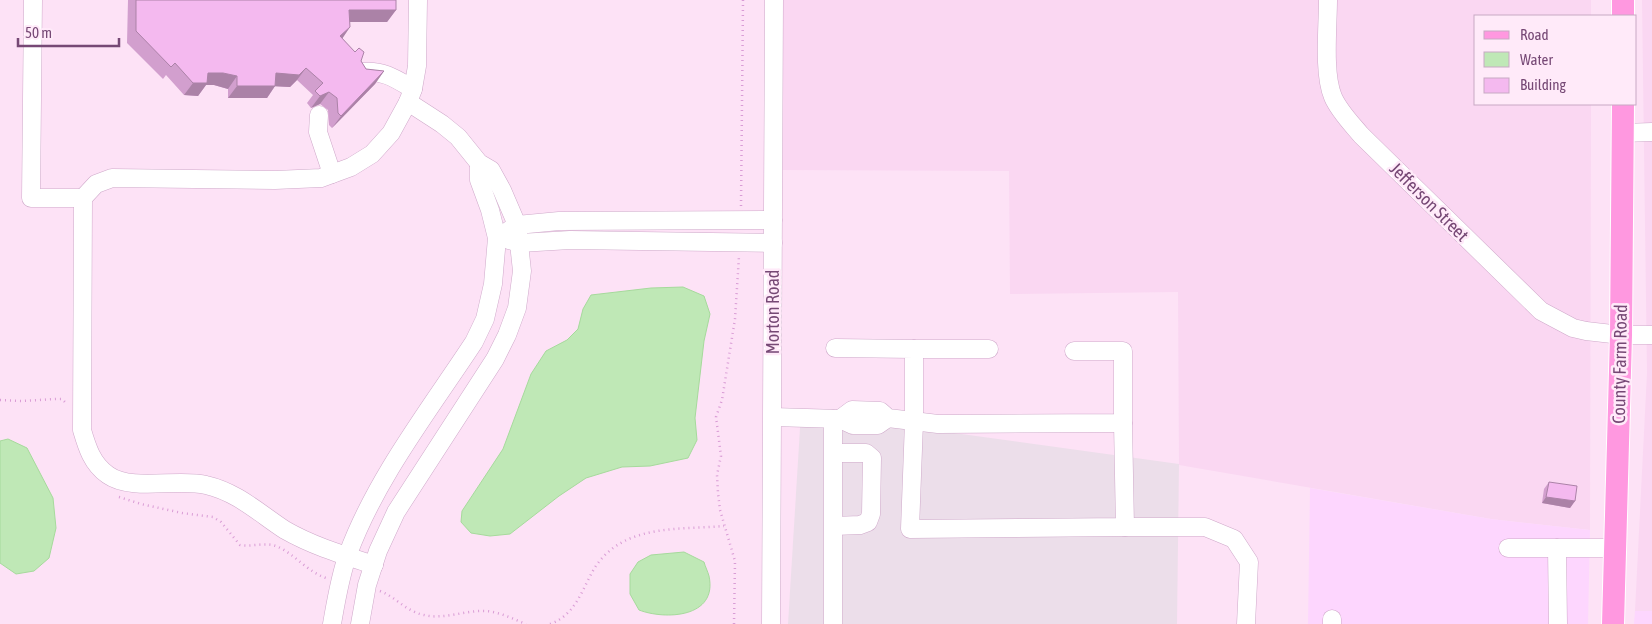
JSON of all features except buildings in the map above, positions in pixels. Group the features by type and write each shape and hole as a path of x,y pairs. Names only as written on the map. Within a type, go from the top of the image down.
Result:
{"main road":[{"path":"1623,0 1623,15"},
{"name":"County Farm Road","path":"1613,624 1621,335 1623,105"}],"street":[{"path":"33,0 31,198 83,198"},
{"path":"374,565 317,547 285,530 244,501 224,490 204,484 131,483 109,476 95,463 82,430 83,198 96,184 112,178 276,180 321,178 351,167 372,154 391,134 410,95 417,66 418,0"},
{"name":"Morton Road","path":"771,624 774,0"},
{"name":"Jefferson Street","path":"1328,0 1328,79 1333,97 1348,120 1361,135 1541,311 1573,328 1621,335 1652,335"},
{"path":"360,624 367,588 378,551 396,512 495,359 507,335 517,308 522,271 517,225 491,170 479,163 458,137 410,95 391,75 375,71 364,72"},
{"path":"319,115 318,132 332,174"},
{"path":"1623,132 1652,132"},
{"path":"332,624 347,556 369,505 383,480 474,342 485,319 493,284 497,238 490,210 479,180 479,163"},
{"path":"497,238 517,225 559,221 773,220"},
{"path":"497,238 520,243 570,240 773,243"},
{"path":"835,348 989,348"},
{"path":"914,349 914,422 910,529 1206,528 1234,539 1249,562 1246,624"},
{"path":"1074,352 1123,352 1125,528"},
{"path":"773,417 837,419 853,425 878,425 888,418 938,424 1123,424"},
{"path":"833,624 834,453 837,419"},
{"path":"834,453 866,453 872,458 871,514 868,522 860,525 834,526"},
{"path":"1508,548 1616,548"},
{"path":"1557,548 1558,624"}],"path":[{"path":"741,220 743,0"},
{"path":"734,624 735,561 724,526 718,493 717,475 721,456 716,417 722,400 735,318 740,243"},
{"path":"0,400 62,399 68,405 69,411"},
{"path":"117,496 141,504 182,513 213,517 221,522 240,545 270,544 277,546 318,575 341,582"},
{"path":"550,624 561,618 578,600 600,560 622,542 649,533 724,526"},
{"path":"367,588 382,592 406,608 422,615 440,616 486,611 526,624"}],"shaded area":[{"path":"782,0 1591,0 1591,15 1474,15 1474,105 1591,105 1590,530 1491,519 1179,465 1178,292 1010,294 1009,171 781,170"},
{"path":"1642,0 1652,0 1652,611 1635,611 1647,373"},
{"path":"801,412 1179,464 1177,624 788,624"},
{"path":"1310,488 1491,519 1590,530 1588,624 1308,624"},
{"path":"1635,611 1652,611 1652,624 1634,624"}],"water":[{"path":"683,287 704,296 710,314 704,341 695,418 697,440 688,458 650,466 622,467 586,478 559,496 510,534 490,536 471,533 461,522 462,511 503,449 531,374 546,351 567,340 578,329 583,309 591,295 651,288"},
{"path":"8,439 27,448 53,498 56,528 49,558 34,571 16,574 0,563 0,441"},
{"path":"684,552 704,562 709,576 710,590 706,600 698,608 675,615 662,615 639,610 630,594 630,574 638,562 651,555"}]}
